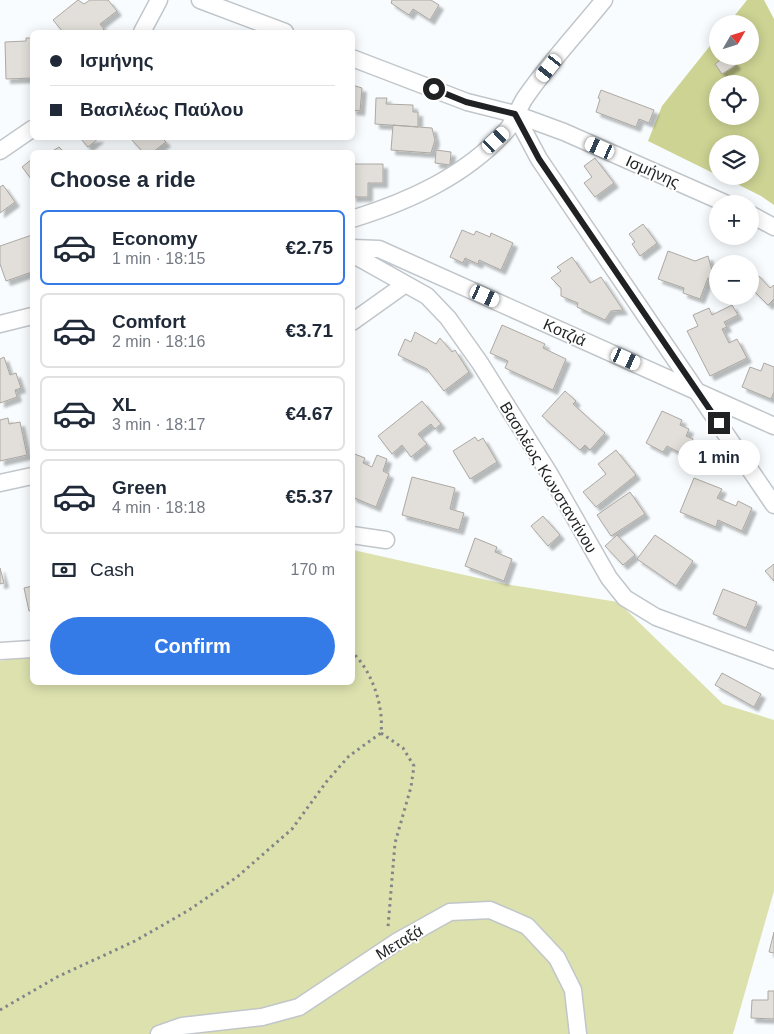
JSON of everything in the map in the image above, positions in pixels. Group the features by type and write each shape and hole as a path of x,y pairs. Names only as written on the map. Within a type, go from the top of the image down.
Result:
{"street":[{"path":"143,30 159,0"},
{"path":"200,0 281,30"},
{"path":"355,218 390,207 434,188 490,146 508,130 526,95 604,0"},
{"name":"Ισμήνης","path":"355,59 466,102 515,114 564,132 709,196"},
{"path":"515,114 539,159 774,505"},
{"path":"0,151 30,130"},
{"path":"759,219 774,227"},
{"name":"Κοτζιά","path":"355,248 379,249 774,426"},
{"name":"Βασιλέως Κωνσταντίνου","path":"355,256 404,285 427,296 440,308 480,363 549,473 609,578 625,598 656,618 774,660"},
{"path":"355,320 404,285"},
{"path":"0,324 30,316"},
{"path":"0,484 30,476"},
{"path":"355,535 386,540"},
{"path":"0,651 30,649"},
{"name":"Μεταξά","path":"159,1034 182,1026 262,1017 299,1007 385,950 450,912 490,910 527,926 557,958 573,990 578,1034"}],"path":[{"path":"0,1010 57,978 135,941 189,910 236,877 292,829 327,781 349,756 381,733 383,717 375,690 355,657"},
{"path":"381,733 403,748 414,766 411,787 396,843 391,909 385,950"}],"green space":[{"path":"747,0 764,0 774,19 774,205 739,185 759,185 759,135 709,135 709,171 648,141 662,106 709,47 709,65 759,65 759,15 735,15"},
{"path":"355,550 505,584 618,602 723,704 774,720 774,891 733,1034 0,1034 0,661 30,656 30,685 355,685"}],"building":[{"path":"78,0 84,4 90,0 108,0 117,11 100,24 103,30 61,30 53,20"},
{"path":"392,0 431,0 439,5 430,20 413,9 409,15 391,3"},
{"path":"26,38 30,38 30,78 6,79 5,42 26,41"},
{"path":"716,65 736,65 722,74"},
{"path":"355,86 362,88 360,111 355,110"},
{"path":"601,90 654,110 649,123 639,119 636,127 596,112"},
{"path":"376,98 387,98 386,104 413,105 413,112 418,112 418,127 375,124"},
{"path":"393,125 432,128 435,140 431,153 391,150"},
{"path":"82,140 97,140 88,147"},
{"path":"132,140 164,140 166,142 156,150 141,150"},
{"path":"436,150 451,152 450,165 435,163"},
{"path":"595,158 614,183 595,197 584,183 592,177 584,166"},
{"path":"30,161 30,177 22,167"},
{"path":"355,164 383,164 383,183 368,183 368,197 355,197"},
{"path":"3,185 15,202 0,213 0,187"},
{"path":"643,224 657,243 640,256 632,244 635,242 629,234"},
{"path":"462,230 474,235 476,231 490,237 491,233 513,243 501,270 479,260 478,264 465,258 463,263 450,257"},
{"path":"30,236 30,273 6,281 0,264 0,246"},
{"path":"668,251 695,261 708,256 709,278 700,299 683,293 684,288 658,279"},
{"path":"572,257 590,283 601,277 623,310 611,311 605,320 577,307 578,303 561,296 561,288 551,278 561,271 557,267"},
{"path":"759,276 770,288 774,285 774,299 768,305 759,296"},
{"path":"732,305 738,315 724,322 727,327 722,329 729,343 737,339 747,358 710,376 687,331 698,326 693,315 709,308 712,315"},
{"path":"502,325 545,344 543,348 566,359 553,390 505,368 508,361 490,353"},
{"path":"415,332 436,344 440,338 452,352 455,350 469,372 444,391 427,369 398,355 405,339 411,342"},
{"path":"4,357 10,375 16,373 21,388 15,390 17,397 0,403 0,359"},
{"path":"764,363 774,367 774,392 771,399 742,387 750,367 761,371"},
{"path":"565,391 576,401 573,404 605,433 590,450 585,445 580,450 542,416"},
{"path":"422,401 441,424 435,429 431,424 418,434 427,444 411,457 402,445 392,454 378,436"},
{"path":"662,411 682,420 680,425 689,429 686,436 693,439 691,444 698,447 700,451 690,458 667,446 663,452 646,443"},
{"path":"8,418 9,424 20,422 27,455 0,461 0,420"},
{"path":"475,437 478,441 483,438 497,462 470,479 453,451"},
{"path":"616,450 636,475 596,507 583,492 606,474 598,464"},
{"path":"355,454 365,458 363,463 372,467 377,455 387,459 383,471 389,474 376,507 355,498"},
{"path":"412,477 455,488 450,509 464,513 459,530 402,515"},
{"path":"694,478 722,489 717,498 736,506 738,501 752,508 742,531 718,520 716,527 680,512"},
{"path":"630,492 645,514 611,536 597,515"},
{"path":"543,516 560,535 548,546 531,526"},
{"path":"617,535 635,555 623,565 605,546"},
{"path":"655,535 693,561 676,586 637,559"},
{"path":"475,538 497,547 495,552 512,559 504,581 465,566"},
{"path":"774,564 774,581 765,571"},
{"path":"0,568 4,583 0,584"},
{"path":"30,586 30,611 29,611 24,588"},
{"path":"723,589 757,602 746,628 713,614"},
{"path":"722,673 761,694 754,707 715,685"},
{"path":"774,932 774,953 769,952"},
{"path":"768,991 774,991 774,1019 751,1018 752,1000 768,1000"}],"route":[{"path":"434,89 466,102 515,114 539,159 719,423"}]}
